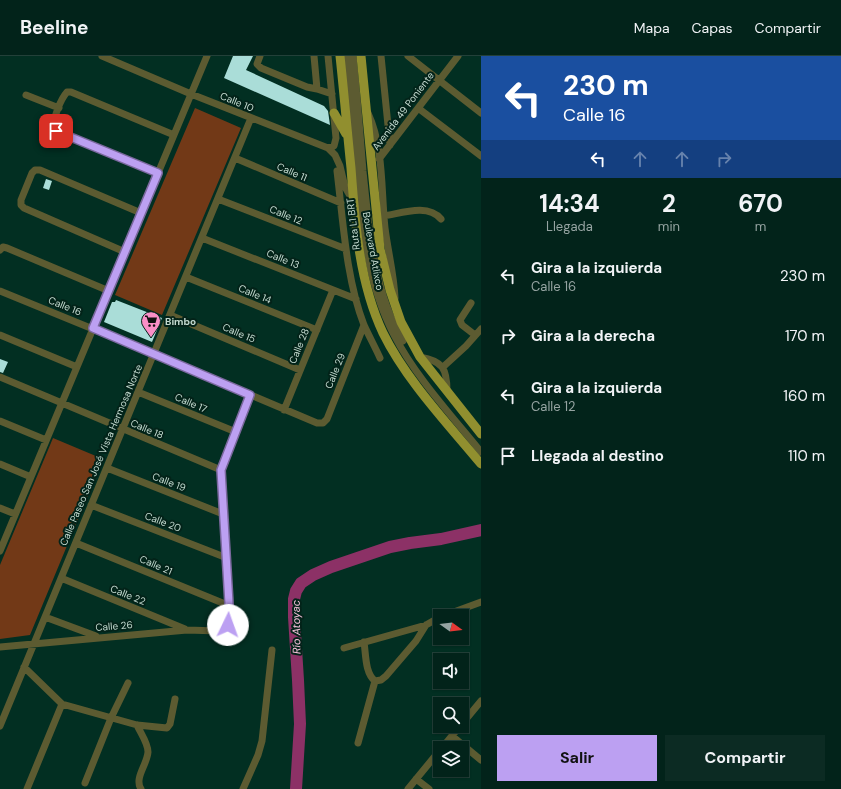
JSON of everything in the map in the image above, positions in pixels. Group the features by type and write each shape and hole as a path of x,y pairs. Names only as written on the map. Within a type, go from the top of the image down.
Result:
{"main road":[{"name":"Boulevard Atlixco","path":"340,56 353,201 364,275 371,300 383,333 401,363 430,403 481,464"},
{"name":"Boulevard Atlixco","path":"362,56 380,249 395,306 401,322 420,357 481,434"},
{"path":"334,113 348,139"}],"street":[{"name":"Calle 10","path":"102,56 191,94 328,148"},
{"path":"0,551 191,94 205,56"},
{"path":"260,56 257,64 260,68 307,87 332,94"},
{"path":"314,56 317,89"},
{"path":"328,56 336,142 334,146 328,148"},
{"name":"Ruta L1 BRT","path":"346,56 360,202 367,256 377,294 394,336 409,360 481,452"},
{"name":"Ruta L1 BRT","path":"353,56 366,201 377,276 385,302 393,322 410,354 423,373 481,445"},
{"path":"381,56 390,145"},
{"path":"408,56 481,113"},
{"name":"Avenida 49 Poniente","path":"379,159 458,56"},
{"path":"158,173 56,131 53,128 59,108 67,92 72,92 174,135"},
{"path":"26,95 59,108"},
{"path":"418,108 481,156"},
{"path":"367,110 377,136 384,216 394,281 395,306"},
{"name":"Calle Paseo San José Vista Hermosa Norte","path":"0,726 251,118"},
{"path":"328,148 335,155 340,166 345,188 353,201"},
{"path":"328,148 336,168 346,249 356,299 364,325 380,358"},
{"name":"Calle 11","path":"235,158 341,203"},
{"path":"125,252 24,208 21,205 21,200 32,173 35,170 40,170 141,213"},
{"name":"Calle 12","path":"218,199 346,249"},
{"path":"384,216 426,210 437,214 441,219"},
{"name":"Calle 13","path":"202,238 356,299"},
{"path":"1,249 7,248 109,291"},
{"name":"Calle 14","path":"186,277 317,330"},
{"name":"Calle 28","path":"284,410 333,290"},
{"name":"Calle 16","path":"0,291 93,328 284,410 317,423 322,423"},
{"path":"471,303 460,320 462,325 475,335"},
{"name":"Calle 15","path":"170,315 300,370"},
{"name":"Calle 29","path":"322,423 326,419 364,325"},
{"path":"443,367 481,329"},
{"path":"0,335 77,367"},
{"path":"420,357 436,361 443,367 446,373 447,392"},
{"name":"Calle 18","path":"0,377 221,470"},
{"name":"Calle 17","path":"138,392 236,432"},
{"path":"230,606 221,470 250,395"},
{"path":"0,421 46,440"},
{"path":"0,464 31,477"},
{"name":"Calle 19","path":"106,468 224,514"},
{"name":"Calle 20","path":"91,506 227,558"},
{"path":"0,508 15,514"},
{"name":"Calle 21","path":"76,543 230,606"},
{"name":"Calle 22","path":"61,578 187,630"},
{"path":"462,609 481,602"},
{"name":"Calle 26","path":"0,647 187,630 219,631 228,625 230,620 230,606"},
{"path":"469,611 481,606"},
{"path":"45,617 98,637"},
{"path":"344,648 433,622"},
{"path":"374,681 381,680 386,676 416,641 426,625"},
{"path":"364,642 368,670 370,677 374,681"},
{"path":"243,789 258,755 262,741 272,650"},
{"path":"24,667 62,704 137,725 164,728 169,727 175,699"},
{"path":"358,743 374,681"},
{"path":"85,783 110,718 128,683"},
{"path":"469,716 481,702"},
{"path":"26,789 62,704"},
{"path":"137,725 147,748 147,757 139,779 141,789"},
{"path":"448,741 454,733"},
{"path":"452,736 481,760"},
{"path":"408,789 433,759"},
{"path":"416,779 429,789"}],"shaded area":[{"path":"195,108 241,128 162,315 115,295"},
{"path":"53,438 103,459 30,635 0,639 0,565"}],"building":[{"path":"233,56 253,56 246,70 324,106 328,111 330,125 224,78"},
{"path":"46,179 52,181 49,190 43,188"},
{"path":"116,300 162,318 152,342 104,322 112,302 115,302"},
{"path":"0,359 8,362 3,373 0,372"}],"waterway":[{"name":"Río Atoyac","path":"296,789 300,724 294,599 296,591 301,583 313,575 331,567 390,547 441,539 481,530"}],"place":[{"name":"Bimbo","path":"151,338"}],"route":[{"path":"56,131 158,173 93,328 250,395 221,470 230,620 228,625"}]}
